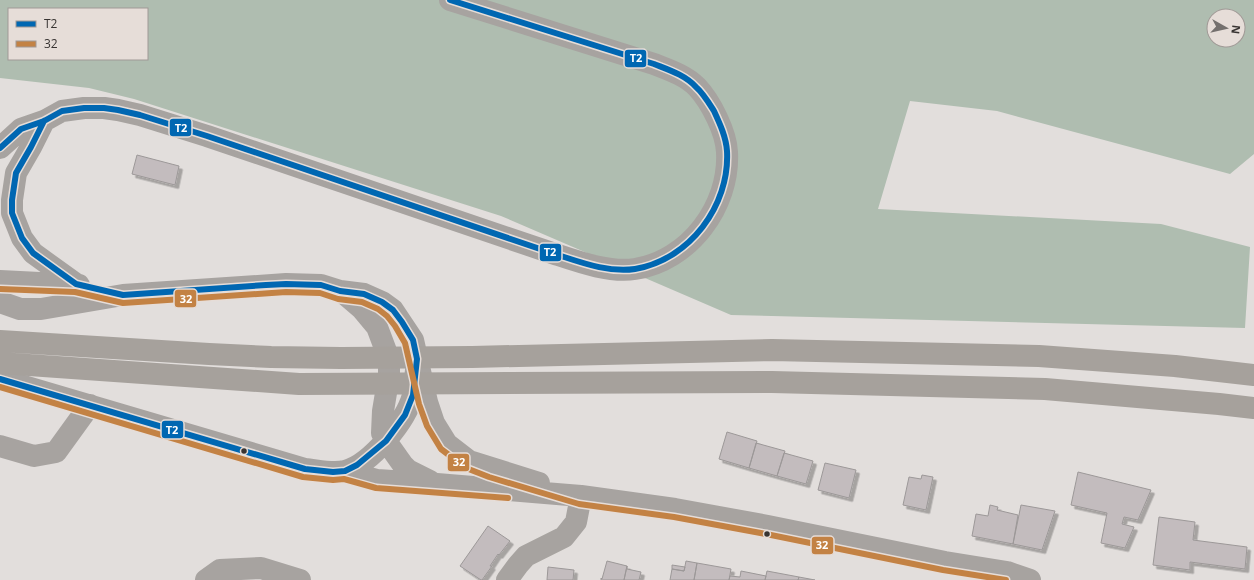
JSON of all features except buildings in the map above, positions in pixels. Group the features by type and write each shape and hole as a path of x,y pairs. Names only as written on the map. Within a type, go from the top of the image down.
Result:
{"highway":[{"path":"0,341 271,357 472,357 772,350 1039,356 1175,366 1254,375"},
{"path":"0,363 299,384 772,382 1045,389 1254,408"}],"street":[{"path":"0,148 21,128 44,121 62,111 84,108 104,108 140,115 214,138 555,254 598,266 618,269 635,269 659,262 672,256 686,246 705,224 716,206 726,175 727,151 722,130 708,101 697,88 689,80 654,64 450,0"},
{"path":"44,121 16,173 12,200 12,213 22,238 34,253 76,284"},
{"path":"0,281 76,284 123,295"},
{"path":"0,302 20,309 42,309 123,295 286,284 322,286 340,291 364,294 382,302 392,310 413,340 427,402 434,423 447,444 469,461 582,496"},
{"path":"340,291 362,309 377,327 386,351 389,363 389,375 383,411 382,433 386,441 408,470 437,484"},
{"path":"0,379 90,404 237,450 304,469 332,472 344,471 357,465 386,441 405,415 413,395 417,359"},
{"path":"0,446 34,456 56,452 90,404"},
{"path":"344,471 377,480 582,496 675,509 768,526 931,560 1007,572 1030,580"},
{"path":"507,580 526,556 564,537 576,522 582,496"},
{"path":"206,580 220,570 261,568 300,580"}],"green space":[{"path":"0,0 1254,0 1254,154 1230,174 997,111 910,101 878,209 1161,224 1250,247 1245,328 731,315 501,216 134,99 89,88 0,78"}],"transit line":[{"name":"T2","path":"0,148 21,129 44,121 62,111 84,108 104,108 140,115 207,136 594,266 625,270 655,264 673,254 689,242 702,227 713,210 721,191 726,171 727,151 722,131 714,111 699,89 682,76 654,64 450,0"},
{"name":"T2","path":"0,379 305,469 333,472 345,471 357,465 386,441 405,415 413,395 417,359 413,340 393,310 382,302 364,294 340,291 321,285 286,284 123,295 76,284 33,253 22,238 12,213 12,200 16,173 44,121"},
{"name":"32","path":"0,289 75,292 123,303 286,292 320,293 338,299 362,302 378,309 387,316 395,326 405,343 419,404 427,426 441,449 466,468 489,477 579,504 674,517 943,570 1006,580"},
{"name":"32","path":"0,387 303,477 333,480 344,479 376,488 508,498"}]}
